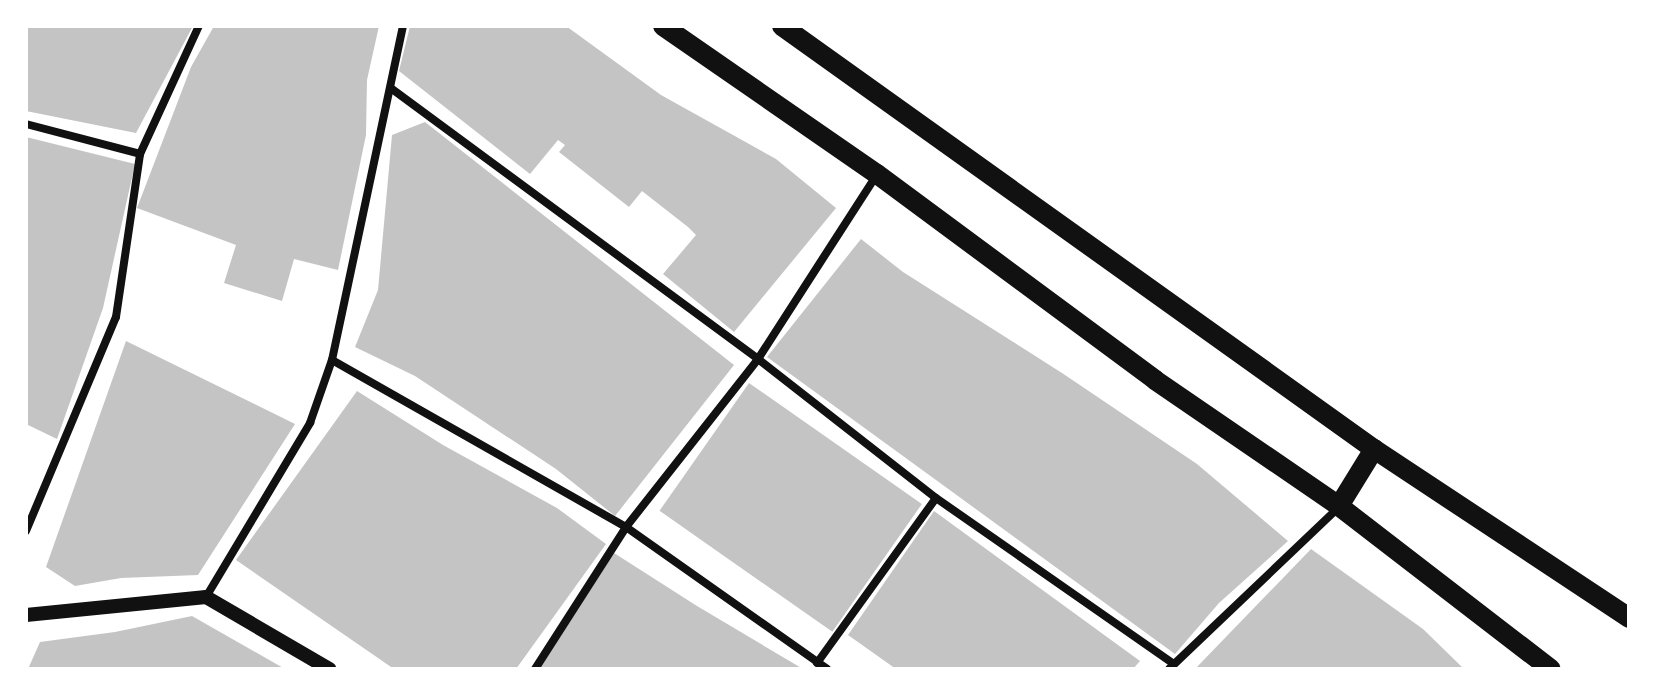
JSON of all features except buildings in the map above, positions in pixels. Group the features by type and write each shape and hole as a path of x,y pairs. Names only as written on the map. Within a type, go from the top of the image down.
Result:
{"main road":[{"path":"663,26 877,174 1155,380 1339,506 1551,669"},
{"path":"782,26 1374,449 1629,618"},
{"path":"1339,506 1374,449"}],"street":[{"path":"26,531 116,317 140,154 199,26"},
{"path":"206,597 310,423 332,360 403,26"},
{"path":"392,89 758,359 936,498 1172,666 1339,506"},
{"path":"26,124 140,154"},
{"path":"535,669 626,527 758,359 877,174"},
{"path":"332,360 626,527 827,669"},
{"path":"817,663 936,498"},
{"path":"26,615 206,597 329,669"}]}
